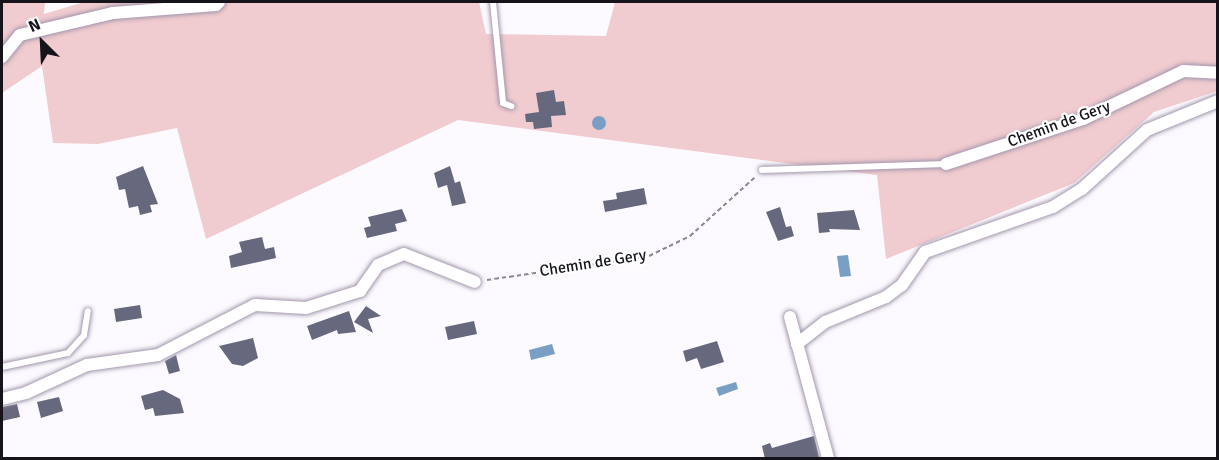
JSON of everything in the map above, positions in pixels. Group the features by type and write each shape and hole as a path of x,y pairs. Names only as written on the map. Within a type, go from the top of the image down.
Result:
{"street":[{"path":"2,57 20,35 113,13 216,5 219,2"},
{"name":"Chemin de Gery","path":"946,164 1083,119 1183,71 1218,73"},
{"path":"797,344 825,322 886,297 902,285 924,252 1053,207 1082,189 1147,130 1218,101"},
{"path":"2,399 26,393 87,365 158,355 255,304 306,308 360,291 378,265 404,254 476,282"},
{"path":"790,317 828,459"}],"lane":[{"path":"493,2 503,103 511,106"},
{"name":"Chemin de Gery","path":"762,170 946,164"},
{"path":"2,367 68,353 84,335 88,311"}],"path":[{"name":"Chemin de Gery","path":"476,282 649,256 690,236 762,170"}],"shaded area":[{"path":"2,2 45,2 44,14 84,2 479,2 486,34 606,36 615,2 1217,2 1217,91 1154,112 1074,183 886,259 877,175 458,120 206,239 177,128 98,144 53,143 42,66 2,93"}],"water":[{"path":"599,116 604,118 606,123 604,128 599,130 594,128 592,123 594,118"},
{"path":"848,255 851,276 840,277 837,256"},
{"path":"552,344 555,354 531,360 529,350"},
{"path":"736,382 738,389 719,396 716,388"}],"building":[{"path":"554,90 556,102 564,101 566,115 551,116 552,127 534,129 533,122 526,122 525,114 539,112 536,93"},
{"path":"143,166 158,204 150,205 152,212 140,215 138,206 129,208 125,189 119,190 116,177"},
{"path":"450,166 455,183 460,181 466,203 452,206 447,185 438,188 434,173"},
{"path":"644,188 647,204 605,212 603,201 617,199 616,193"},
{"path":"780,207 786,227 791,226 794,236 778,241 766,212"},
{"path":"402,209 407,221 395,224 397,231 367,238 364,228 371,226 368,217"},
{"path":"854,210 860,230 829,229 830,232 819,233 817,213"},
{"path":"262,237 265,249 274,247 276,258 231,268 229,256 242,252 239,242"},
{"path":"140,305 142,318 116,322 114,309"},
{"path":"366,306 381,316 368,319 373,333 354,322"},
{"path":"349,311 356,332 338,334 337,330 312,340 307,326"},
{"path":"474,321 477,334 448,340 445,327"},
{"path":"253,338 258,358 243,366 232,364 219,346"},
{"path":"717,341 724,362 701,369 697,358 686,362 683,351"},
{"path":"176,355 180,371 169,374 165,361"},
{"path":"163,390 180,399 184,413 155,416 153,408 145,410 141,396"},
{"path":"59,397 63,411 41,418 37,402"},
{"path":"17,404 20,417 2,421 2,407"},
{"path":"814,436 819,457 765,459 762,446 770,443 772,448"}]}
